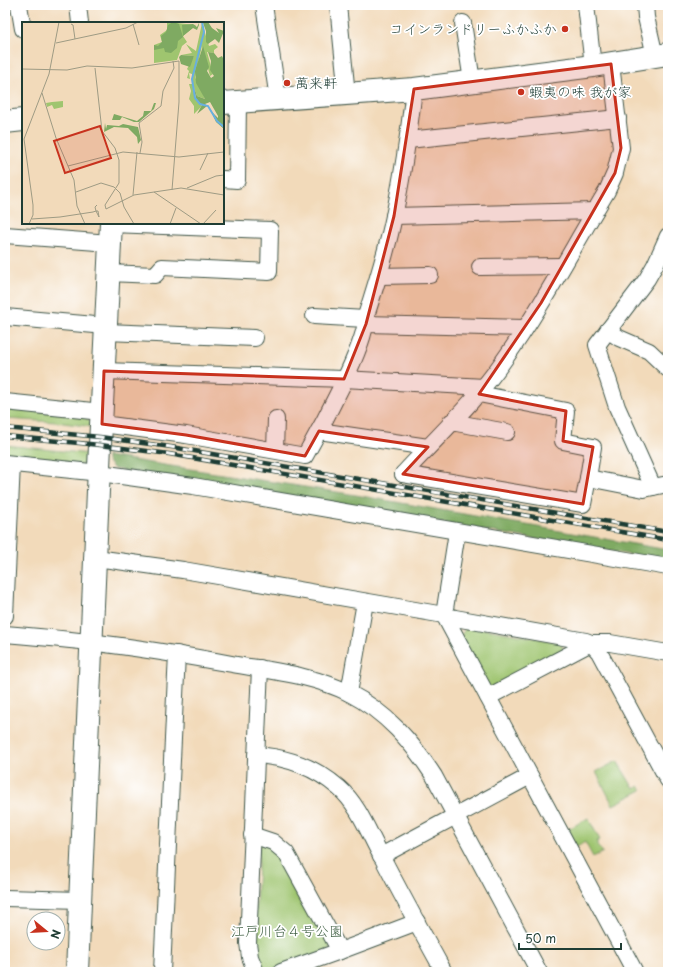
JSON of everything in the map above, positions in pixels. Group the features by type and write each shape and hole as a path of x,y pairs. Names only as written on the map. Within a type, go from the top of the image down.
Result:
{"street":[{"path":"19,5 22,23"},
{"path":"78,5 80,22"},
{"path":"264,5 278,99"},
{"path":"338,5 347,95"},
{"path":"104,371 344,379 481,390 566,411 563,441 593,447 583,504 403,474 481,390 504,360 525,328 607,191 615,173 621,148 618,118 586,5"},
{"path":"224,179 237,180 231,103 414,90 472,81 602,65 661,55 646,17 645,5"},
{"path":"463,23 472,81"},
{"path":"5,402 102,418 186,435 305,456 319,431 358,351 394,216 408,140 414,90"},
{"path":"408,140 618,118"},
{"path":"5,122 22,120"},
{"path":"394,216 595,210"},
{"path":"77,972 110,230"},
{"path":"5,235 110,230 270,230 269,272 162,267 155,275 108,273"},
{"path":"588,478 644,489 660,486 617,407 597,345 646,279 655,265 668,236"},
{"path":"480,267 562,266"},
{"path":"379,276 430,275"},
{"path":"314,316 366,322 525,328"},
{"path":"5,317 106,329 255,338"},
{"path":"608,330 619,338 649,351 668,369"},
{"path":"275,450 276,418"},
{"path":"451,422 507,432"},
{"path":"319,431 428,447"},
{"path":"5,616 9,464 100,473 210,489 668,568"},
{"path":"457,532 444,614 636,972"},
{"path":"96,558 177,569 365,602 444,614 454,618 580,639 591,643 610,643 668,653"},
{"path":"349,693 365,602"},
{"path":"5,634 92,642 260,668 316,680 349,693 373,707 401,731 420,753 456,816 539,972"},
{"path":"488,697 591,643"},
{"path":"591,643 600,652 668,780"},
{"path":"162,972 177,654"},
{"path":"256,972 250,956 248,943 260,668"},
{"path":"256,755 277,757 305,765 336,785 350,800 360,814 444,972"},
{"path":"381,856 530,776"},
{"path":"252,835 273,842 286,853 340,951"},
{"path":"5,898 80,900"},
{"path":"281,972 305,968 340,951 417,922"}],"highlighted area":[{"path":"611,64 621,148 615,173 541,303 479,394 566,411 563,441 593,447 583,504 403,474 428,447 319,431 305,456 186,435 102,424 104,371 344,379 366,324 394,216 414,89"}],"green space":[{"path":"5,407 84,416 93,425 93,427 56,422 5,419"},
{"path":"5,445 90,454 90,458 82,465 5,458"},
{"path":"107,456 356,495 668,550 668,561 114,469 107,461"},
{"path":"467,626 559,642 564,653 488,689 460,637"},
{"path":"617,761 633,787 635,789 639,786 642,790 613,805 596,772"},
{"path":"588,818 600,840 597,841 597,846 603,852 593,857 585,842 575,848 565,831"},
{"name":"江戸川台４号公園","path":"263,843 273,846 331,944 329,950 271,972 262,970 254,944 259,846"}],"railway":[{"path":"5,428 100,437 171,447 668,532"},
{"path":"5,436 100,445 169,454 668,540"}],"place":[{"name":"コインランドリーふかふか","path":"565,29"},
{"name":"萬来軒","path":"287,83"},
{"name":"蝦夷の味 我が家","path":"521,92"}]}
